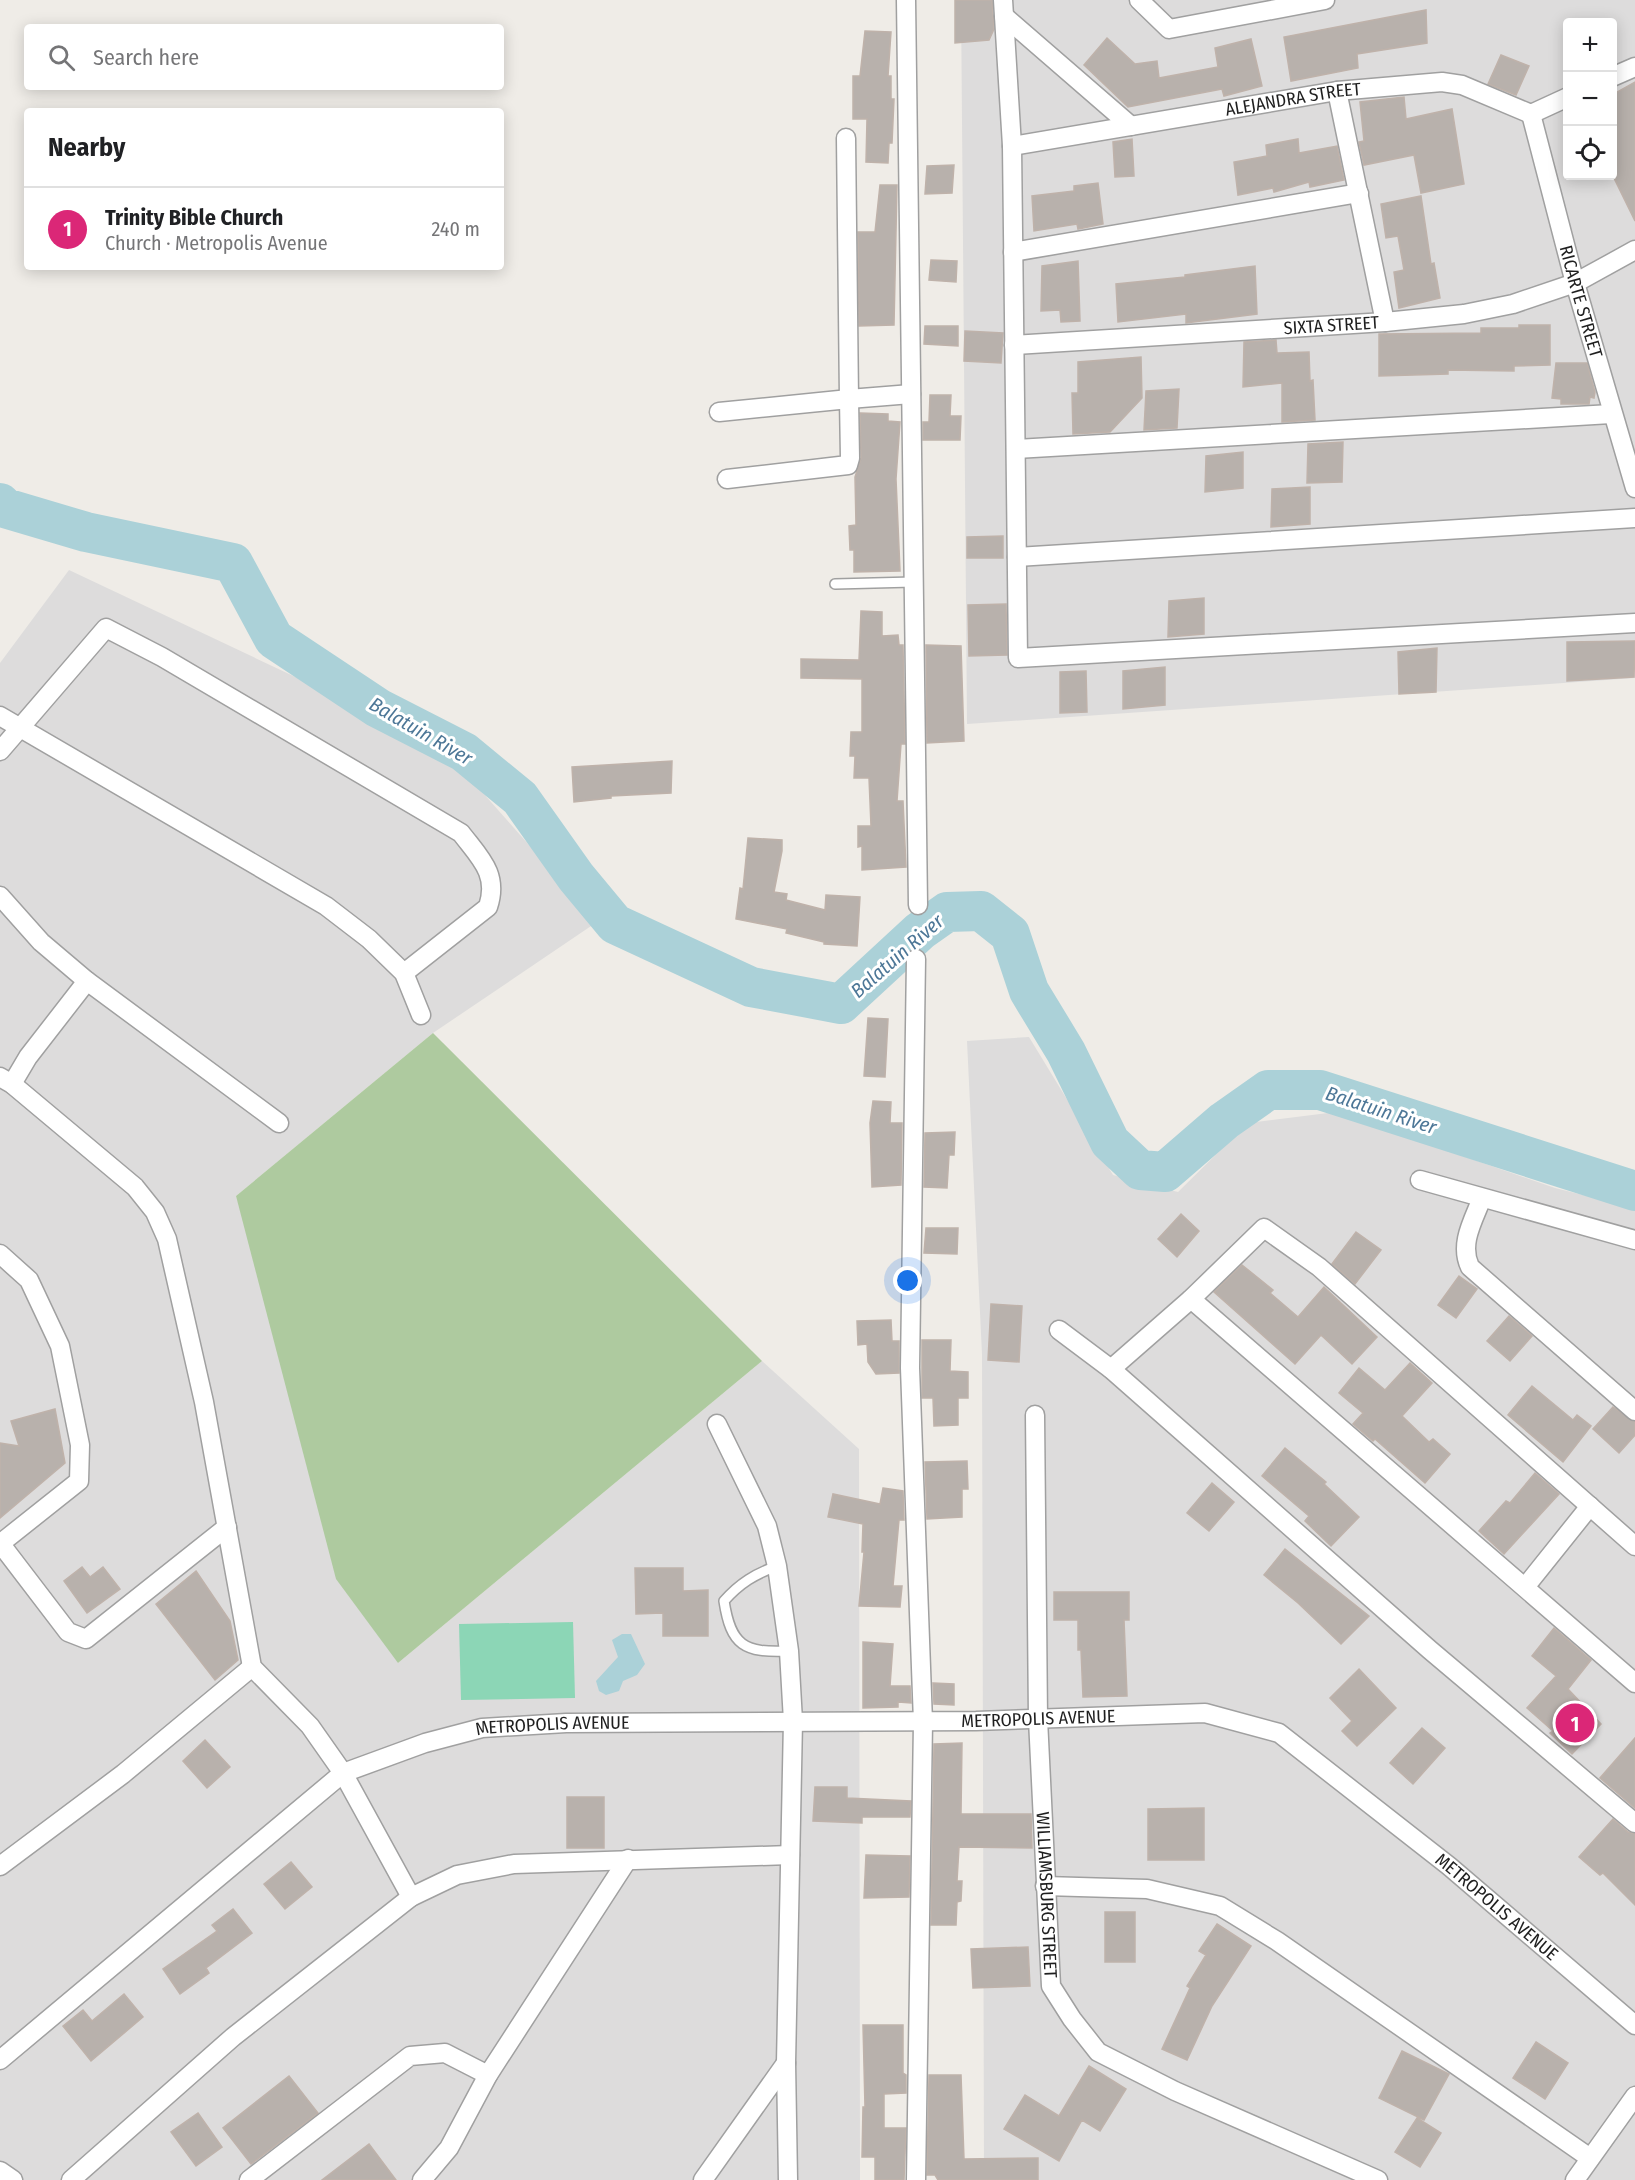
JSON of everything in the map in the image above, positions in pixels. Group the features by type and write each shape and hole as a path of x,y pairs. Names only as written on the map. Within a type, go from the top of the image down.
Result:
{"street":[{"path":"906,0 918,905"},
{"path":"1139,0 1169,29 1324,0"},
{"path":"1004,8 1131,126"},
{"path":"1004,8 1012,146 1018,658 1635,623"},
{"path":"1617,75 1635,67"},
{"name":"ALEJANDRA STREET","path":"1012,146 1337,91 1442,82 1462,85 1531,114"},
{"path":"1337,91 1385,322"},
{"path":"1531,114 1563,99"},
{"name":"RICARTE STREET","path":"1531,114 1611,414 1635,488"},
{"path":"727,479 848,465 850,458 846,138"},
{"path":"1012,252 1359,193"},
{"name":"SIXTA STREET","path":"1014,345 1385,322 1473,312 1513,304 1575,283 1635,249"},
{"path":"719,412 910,394"},
{"path":"1016,449 1611,414"},
{"path":"1017,557 1635,518"},
{"path":"0,751 19,726 106,628 162,657 461,834 482,860 491,879 493,892 488,907 404,973"},
{"path":"0,716 326,906 369,939 404,973 421,1015"},
{"path":"0,896 41,942 87,981 279,1124"},
{"path":"916,958 910,1368 923,1722 916,2180"},
{"path":"87,981 28,1057 6,1081 135,1187 154,1212 170,1249 204,1402 252,1667 310,1726 343,1773 411,1897"},
{"path":"1420,1180 1635,1240"},
{"path":"1482,1198 1466,1239 1465,1249 1470,1267 1635,1411"},
{"path":"1111,1370 1191,1299 1264,1228 1319,1267 1635,1546"},
{"path":"0,1254 29,1280 60,1346 80,1445 79,1481 0,1543 68,1632 86,1639 227,1527"},
{"path":"1191,1299 1526,1586 1635,1683"},
{"path":"1059,1330 1111,1370 1430,1650 1635,1823"},
{"name":"WILLIAMSBURG STREET","path":"1035,1415 1038,1719 1051,1986 1072,2019 1098,2052 1175,2091 1378,2180"},
{"path":"717,1424 767,1526 777,1566 789,1651 793,1721 786,2063 788,2180"},
{"path":"1526,1586 1590,1506"},
{"path":"0,1866 123,1774 252,1667"},
{"name":"METROPOLIS AVENUE","path":"0,2060 343,1773 425,1743 482,1728 566,1723 923,1722 1205,1713 1279,1733 1449,1866 1635,2025"},
{"path":"71,2180 233,2037 411,1897 457,1875 514,1864 790,1854"},
{"path":"422,2180 449,2148 488,2074 628,1859"},
{"path":"1045,1886 1147,1889 1220,1906 1277,1941 1590,2158"},
{"path":"249,2180 410,2056 445,2053 488,2074"},
{"path":"703,2180 786,2063"},
{"path":"1575,2180 1635,2096"},
{"path":"0,2171 12,2180"}],"lane":[{"path":"835,584 913,582"},
{"path":"777,1566 738,1585 724,1601 728,1626 740,1644 762,1652 789,1651"}],"shaded area":[{"path":"961,0 1635,0 1635,678 967,724"},
{"path":"69,570 340,698 468,776 597,922 433,1033 236,1196 398,1663 762,1361 859,1449 860,2180 0,2180 0,663"},
{"path":"1029,1037 1113,1175 1178,1192 1248,1123 1336,1112 1555,1188 1635,1208 1635,2180 984,2180 982,1354 967,1041"}],"green space":[{"path":"433,1033 762,1361 398,1663 336,1579 236,1196"},
{"path":"573,1622 575,1698 461,1700 459,1624"}],"water":[{"path":"622,1634 631,1634 645,1664 637,1675 623,1681 619,1691 606,1695 599,1691 596,1681 618,1657 612,1640"}],"building":[{"path":"955,0 992,0 994,29 989,40 955,43"},
{"path":"1426,10 1427,43 1357,54 1358,68 1291,81 1284,37"},
{"path":"865,31 891,32 888,76 891,76 891,99 894,99 892,143 889,143 888,163 866,162 867,119 853,119 853,76 860,76"},
{"path":"1107,38 1135,64 1157,61 1159,78 1218,67 1215,48 1251,39 1262,86 1224,96 1222,89 1128,107 1084,65"},
{"path":"1501,55 1529,66 1516,95 1488,84"},
{"path":"1635,82 1635,221 1615,180 1617,180 1617,92"},
{"path":"1404,97 1406,119 1452,109 1464,184 1421,193 1414,155 1364,165 1359,142 1364,141 1360,102"},
{"path":"1132,139 1134,176 1115,177 1113,142"},
{"path":"1298,139 1299,153 1337,146 1344,180 1310,187 1309,182 1274,192 1273,188 1238,195 1234,162 1267,156 1266,145"},
{"path":"954,165 952,193 925,194 927,166"},
{"path":"1098,183 1103,224 1078,229 1077,224 1034,231 1032,196 1074,191 1074,186"},
{"path":"880,185 897,185 894,325 859,326 858,232 875,232"},
{"path":"1421,196 1431,264 1434,263 1440,298 1399,308 1394,272 1404,270 1398,236 1386,238 1381,204"},
{"path":"931,260 957,261 956,282 929,280"},
{"path":"1078,261 1080,321 1061,322 1060,310 1041,311 1042,266"},
{"path":"1255,266 1257,314 1186,323 1186,314 1118,322 1116,284 1185,277 1185,275"},
{"path":"1519,325 1550,325 1550,365 1514,366 1514,371 1448,370 1448,374 1379,376 1379,334 1481,333 1481,328 1519,328"},
{"path":"925,326 958,326 958,346 924,344"},
{"path":"965,331 1003,333 1001,363 964,361"},
{"path":"1276,340 1277,353 1309,352 1315,420 1282,422 1282,383 1243,387 1244,342"},
{"path":"1141,357 1142,398 1110,432 1073,434 1072,393 1078,393 1078,362"},
{"path":"1556,363 1587,363 1595,392 1594,398 1590,397 1589,404 1561,404 1561,399 1552,398"},
{"path":"1179,389 1177,428 1144,430 1146,391"},
{"path":"930,395 951,395 950,416 961,416 960,440 923,440 923,422 929,422"},
{"path":"860,413 888,414 888,421 900,422 896,479 900,571 854,572 854,550 850,550 849,526 856,525 855,477 861,458"},
{"path":"1343,442 1342,482 1307,483 1308,444"},
{"path":"1243,452 1243,488 1205,492 1206,456"},
{"path":"1310,487 1310,524 1271,527 1272,489"},
{"path":"1003,536 1003,558 967,558 967,537"},
{"path":"1204,598 1204,634 1168,637 1169,601"},
{"path":"1006,604 1007,655 969,656 968,605"},
{"path":"861,611 882,612 882,636 898,635 899,645 903,645 905,744 901,744 897,801 903,801 906,867 862,870 862,846 858,847 858,826 871,826 869,778 854,778 855,756 850,756 851,732 862,732 862,679 801,678 801,659 859,660"},
{"path":"1635,641 1634,677 1567,681 1567,642"},
{"path":"926,645 961,646 964,741 927,743"},
{"path":"1437,648 1436,692 1399,694 1398,652"},
{"path":"1165,667 1165,705 1123,709 1123,671"},
{"path":"1086,671 1087,712 1060,713 1060,672"},
{"path":"672,761 671,793 611,796 611,798 574,802 572,767"},
{"path":"748,838 782,840 774,892 787,894 786,900 825,910 826,895 860,897 857,946 824,944 824,942 786,933 787,929 736,919 740,888 743,889"},
{"path":"868,1018 888,1019 885,1077 864,1076"},
{"path":"873,1101 891,1102 890,1123 902,1123 901,1185 872,1187 870,1123"},
{"path":"955,1132 954,1155 949,1155 947,1188 924,1187 925,1133"},
{"path":"1181,1214 1199,1231 1177,1257 1158,1239"},
{"path":"926,1228 958,1228 957,1254 924,1253"},
{"path":"1356,1232 1381,1250 1355,1284 1332,1264"},
{"path":"1242,1265 1273,1290 1270,1293 1298,1317 1324,1287 1377,1337 1352,1364 1321,1335 1295,1364 1214,1292"},
{"path":"1459,1276 1477,1289 1456,1318 1438,1305"},
{"path":"991,1304 1022,1306 1019,1362 988,1360"},
{"path":"1509,1316 1532,1336 1510,1361 1487,1341"},
{"path":"891,1320 892,1341 899,1341 899,1373 876,1374 868,1362 867,1344 858,1345 857,1321"},
{"path":"922,1340 951,1340 950,1371 968,1372 968,1398 958,1398 958,1425 934,1426 933,1398 922,1398"},
{"path":"1410,1363 1432,1383 1402,1416 1429,1442 1433,1439 1450,1454 1425,1483 1375,1439 1373,1441 1353,1424 1363,1413 1339,1393 1359,1368 1385,1390"},
{"path":"1532,1386 1573,1420 1577,1415 1591,1426 1563,1462 1508,1415"},
{"path":"1613,1407 1635,1422 1635,1435 1619,1453 1593,1429"},
{"path":"55,1409 65,1463 0,1518 0,1443 19,1446 11,1421"},
{"path":"1285,1448 1326,1482 1324,1484 1359,1517 1331,1546 1305,1521 1309,1516 1262,1476"},
{"path":"967,1461 968,1489 962,1489 962,1517 927,1519 925,1462"},
{"path":"1535,1473 1559,1494 1504,1554 1479,1531 1506,1501 1510,1503"},
{"path":"1212,1483 1234,1502 1209,1531 1187,1513"},
{"path":"883,1488 903,1491 904,1520 899,1520 893,1586 902,1586 900,1607 859,1606 864,1552 862,1552 863,1524 828,1517 833,1494 880,1504"},
{"path":"1285,1549 1369,1616 1341,1644 1298,1603 1264,1575"},
{"path":"82,1567 90,1577 103,1567 120,1589 87,1613 64,1581"},
{"path":"635,1568 683,1568 683,1591 708,1590 708,1636 663,1636 663,1613 636,1614"},
{"path":"196,1571 230,1621 238,1660 215,1680 156,1604"},
{"path":"1054,1592 1129,1592 1129,1620 1124,1620 1127,1696 1083,1697 1081,1650 1078,1650 1078,1620 1054,1620"},
{"path":"1554,1628 1591,1660 1568,1689 1601,1724 1572,1754 1550,1733 1553,1731 1527,1708 1556,1676 1532,1656"},
{"path":"863,1642 893,1644 890,1686 910,1686 911,1703 898,1702 898,1707 863,1708"},
{"path":"1359,1669 1396,1708 1357,1746 1342,1731 1352,1721 1330,1698"},
{"path":"933,1683 954,1684 954,1705 934,1704"},
{"path":"1422,1728 1445,1748 1413,1784 1390,1763"},
{"path":"1635,1738 1635,1808 1600,1778"},
{"path":"205,1740 230,1767 207,1788 183,1761"},
{"path":"962,1743 961,1814 1031,1814 1032,1848 959,1847 957,1881 962,1881 961,1901 957,1902 956,1925 931,1925 934,1744"},
{"path":"815,1787 847,1787 847,1798 911,1801 910,1817 862,1817 862,1823 813,1821"},
{"path":"567,1797 604,1797 604,1848 567,1848"},
{"path":"1204,1808 1204,1860 1148,1860 1148,1809"},
{"path":"1613,1819 1628,1832 1635,1834 1635,1905 1603,1873 1600,1875 1579,1857"},
{"path":"866,1855 910,1856 909,1897 864,1898"},
{"path":"291,1862 312,1887 285,1909 264,1884"},
{"path":"233,1909 252,1933 206,1968 209,1973 180,1994 163,1969 217,1931 212,1925"},
{"path":"1105,1912 1135,1912 1135,1962 1105,1962"},
{"path":"1217,1924 1251,1946 1212,2006 1187,2060 1162,2049 1190,1988 1187,1986 1206,1955 1199,1951"},
{"path":"1028,1947 1030,1986 973,1988 971,1949"},
{"path":"124,1994 143,2017 91,2061 63,2026 83,2010 92,2021"},
{"path":"863,2025 903,2025 903,2073 906,2075 906,2093 884,2094 884,2128 906,2128 904,2180 875,2180 875,2157 862,2157 863,2107 865,2107"},
{"path":"1536,2042 1568,2063 1545,2099 1513,2078"},
{"path":"1402,2051 1449,2074 1424,2120 1379,2098"},
{"path":"1089,2066 1126,2089 1100,2131 1082,2120 1059,2161 1004,2129 1025,2095 1059,2116"},
{"path":"929,2075 961,2075 964,2159 1038,2158 1038,2180 938,2180 935,2175 927,2175"},
{"path":"289,2076 318,2113 251,2164 223,2128"},
{"path":"198,2113 222,2147 196,2166 171,2132"},
{"path":"1417,2118 1441,2133 1420,2167 1395,2152"},
{"path":"369,2144 396,2180 322,2180"}],"waterway":[{"name":"Balatuin River","path":"0,503 5,508 86,532 233,563 274,639 378,708 464,752 520,798 576,877 615,924 751,987 841,1004 920,931 947,912 981,911 1010,934 1029,991 1066,1052 1110,1142 1140,1170 1165,1172 1224,1121 1268,1090 1320,1090 1635,1191"}],"place":[{"name":"Trinity Bible Church","path":"1575,1723"}]}
